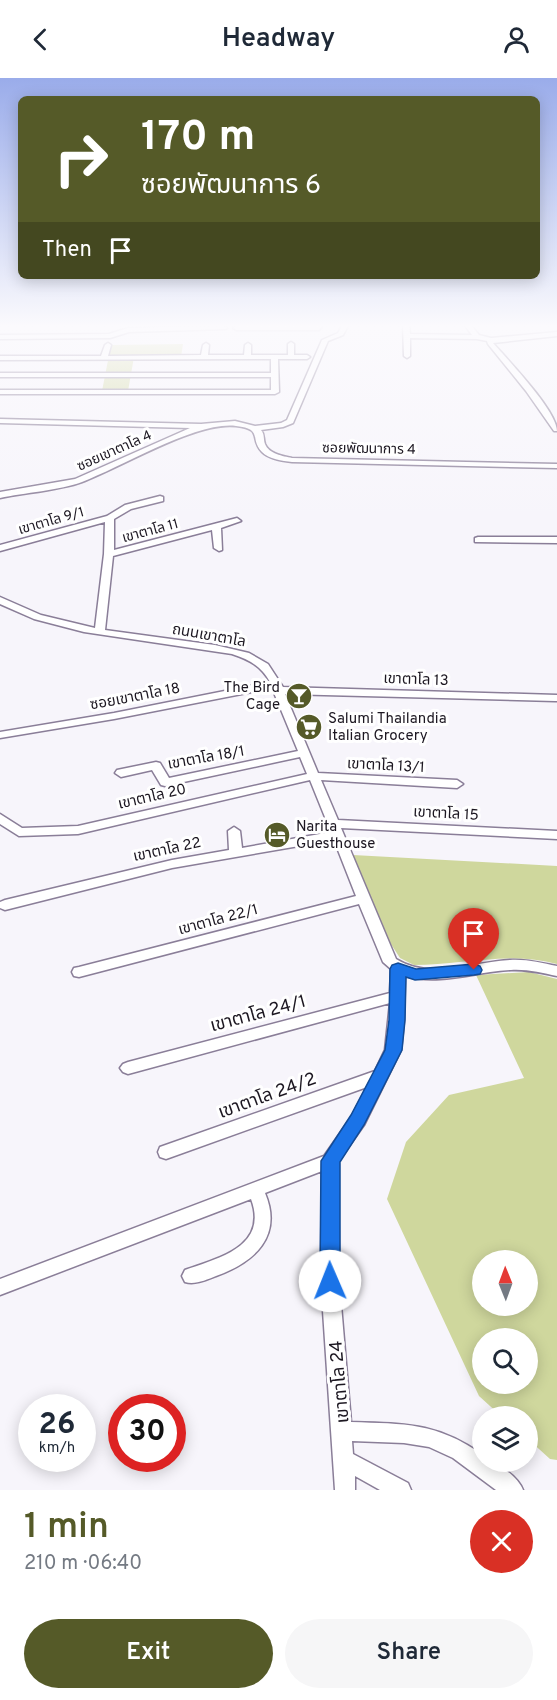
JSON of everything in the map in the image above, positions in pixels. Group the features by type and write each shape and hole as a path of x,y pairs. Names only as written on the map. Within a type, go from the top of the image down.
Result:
{"street":[{"path":"0,392 275,392 275,390"},
{"path":"0,421 201,426 235,423 255,428 278,426 290,422 304,390"},
{"path":"530,390 554,421 557,429"},
{"name":"ซอยเขาตาโล 4","path":"0,495 77,481 201,426"},
{"name":"ซอยพัฒนาการ 4","path":"255,428 260,434 259,443 264,451 274,457 292,460 557,466"},
{"name":"เขาตาโล 9/1","path":"0,548 110,518 128,507 160,499"},
{"path":"109,554 110,518"},
{"name":"เขาตาโล 11","path":"100,631 109,554 237,521"},
{"path":"216,526 219,548"},
{"path":"478,540 557,540"},
{"name":"ถนนเขาตาโล","path":"0,600 47,620 100,631 230,651 258,661 270,672 364,898 384,952 398,969"},
{"name":"เขาตาโล 13","path":"276,687 555,698"},
{"name":"ซอยเขาตาโล 18","path":"0,735 276,687"},
{"name":"เขาตาโล 18/1","path":"121,773 156,766 165,782 303,753"},
{"name":"เขาตาโล 13/1","path":"313,776 457,784"},
{"name":"เขาตาโล 20","path":"0,818 19,832 78,830 313,776"},
{"name":"เขาตาโล 15","path":"336,830 557,835"},
{"name":"เขาตาโล 22","path":"5,905 172,864 336,830"},
{"path":"234,831 236,852"},
{"name":"เขาตาโล 22/1","path":"79,972 364,898"},
{"path":"0,1287 330,1161 358,1120 393,1050 398,969 415,975 525,965 557,971"},
{"name":"เขาตาโล 24/1","path":"128,1068 398,996"},
{"name":"เขาตาโล 24/2","path":"166,1152 382,1075"},
{"name":"เขาตาโล 24","path":"330,1161 330,1281 343,1431 345,1490"},
{"path":"191,1276 215,1269 249,1252 261,1231 263,1212 256,1190"},
{"path":"343,1431 419,1436 439,1441 462,1453 513,1490"},
{"path":"344,1460 400,1490"}],"green space":[{"path":"102,390 128,390 128,391"},
{"path":"353,855 557,866 557,964 540,960 504,959 414,965 400,958 387,938"},
{"path":"529,972 557,979 557,1460 550,1459 538,1448 538,1406 490,1406 478,1394 538,1394 538,1328 472,1328 472,1381 387,1199 406,1142 449,1095 524,1078 476,975"}],"place":[{"name":"The Bird Cage","path":"299,696"},
{"name":"Salumi Thailandia Italian Grocery","path":"309,727"},
{"name":"Narita Guesthouse","path":"277,835"}],"route":[{"path":"330,1281 328,1198 330,1161 358,1120 393,1050 397,1020 398,969 415,975 474,970"}]}
